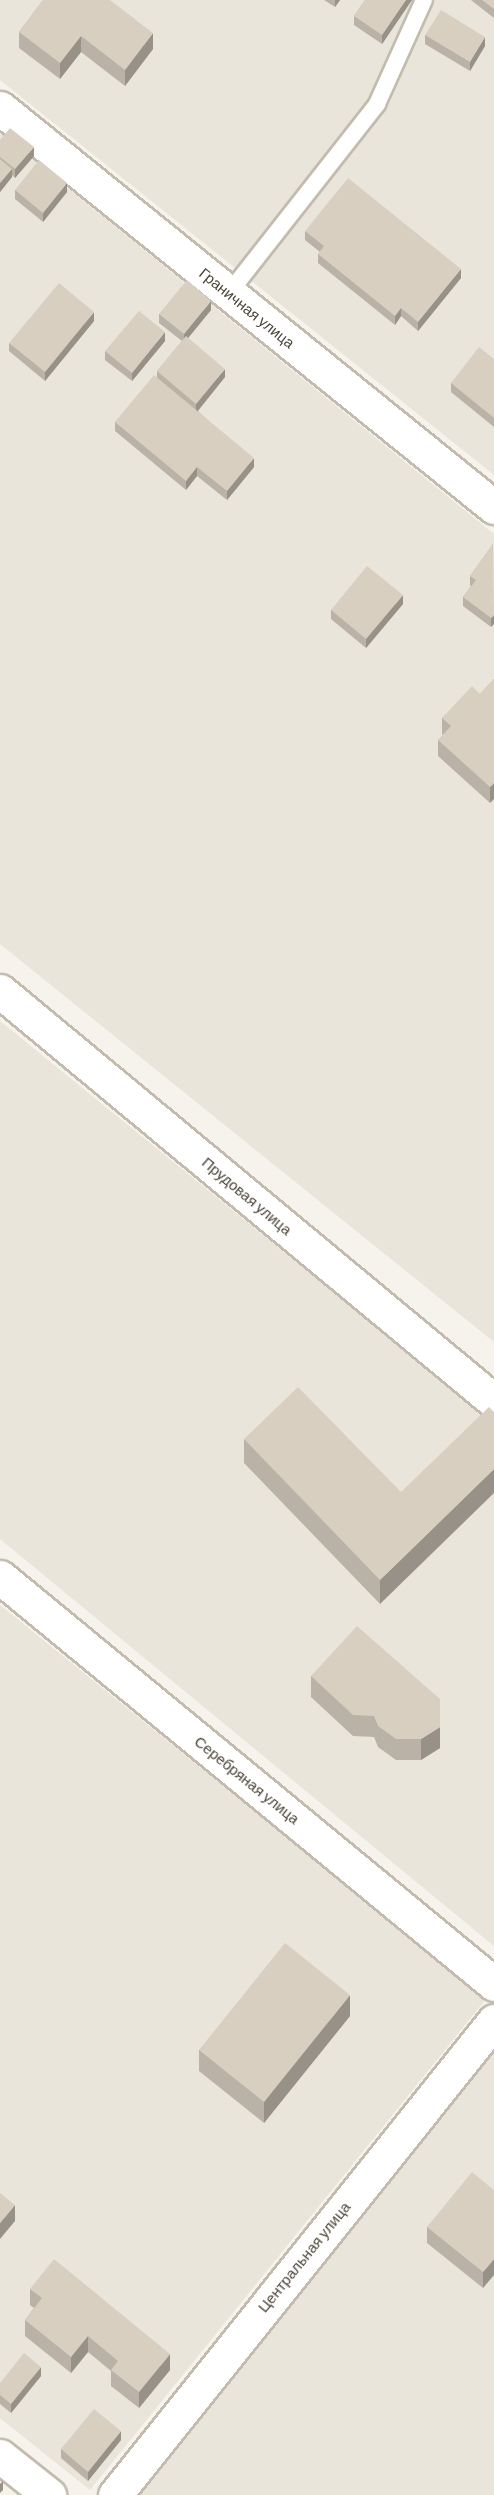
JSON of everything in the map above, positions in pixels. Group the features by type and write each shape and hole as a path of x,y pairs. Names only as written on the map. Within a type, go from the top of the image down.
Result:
{"street":[{"name":"Граничная улица","path":"0,108 494,507"},
{"name":"Прудовая улица","path":"0,991 494,1401"},
{"name":"Серебряная улица","path":"0,1577 494,1984"},
{"name":"Центральная улица","path":"115,2495 494,2021"},
{"path":"0,2456 49,2495"}],"lane":[{"path":"229,293 377,104 424,0"}],"shaded area":[{"path":"0,0 494,0 494,475 0,80"},
{"path":"0,133 494,534 494,1342 0,944"},
{"path":"0,1021 494,1423 494,1946 0,1539"},
{"path":"0,1605 486,1999 90,2490 0,2418"},
{"path":"494,2049 494,2495 131,2495"}],"building":[{"path":"43,0 110,0 153,33 125,70 81,36 60,63 19,32"},
{"path":"365,0 406,0 382,35 354,16"},
{"path":"482,0 494,0 494,9"},
{"path":"441,10 485,37 470,62 425,35"},
{"path":"10,128 34,147 15,169 0,157 0,140"},
{"path":"0,159 12,169 0,183"},
{"path":"39,160 67,183 43,213 15,190"},
{"path":"348,178 461,269 418,322 401,308 395,316 318,254 324,246 305,231"},
{"path":"187,280 211,301 184,334 159,314"},
{"path":"59,283 94,312 45,372 9,343"},
{"path":"139,311 165,332 132,373 105,351"},
{"path":"186,336 225,369 196,404 157,371"},
{"path":"479,347 494,359 494,418 451,383"},
{"path":"154,375 254,458 227,491 197,467 186,481 115,422"},
{"path":"493,544 494,615 491,618 463,597 476,580 470,576"},
{"path":"367,566 403,595 366,639 331,610"},
{"path":"494,679 494,783 490,787 438,740 451,726 442,718 472,686 480,694"},
{"path":"298,1387 401,1492 489,1407 494,1412 494,1469 380,1580 244,1439"},
{"path":"357,1626 440,1699 440,1727 421,1739 396,1739 378,1726 374,1716 353,1715 311,1676"},
{"path":"285,1943 350,1995 264,2102 199,2050"},
{"path":"472,2172 494,2190 494,2259 483,2272 427,2227"},
{"path":"0,2193 15,2205 0,2223"},
{"path":"54,2259 170,2354 139,2392 111,2370 118,2361 88,2336 71,2357 25,2320 42,2298 30,2289"},
{"path":"24,2353 41,2367 11,2404 0,2395 0,2383"},
{"path":"94,2409 121,2431 88,2472 61,2449"}]}
